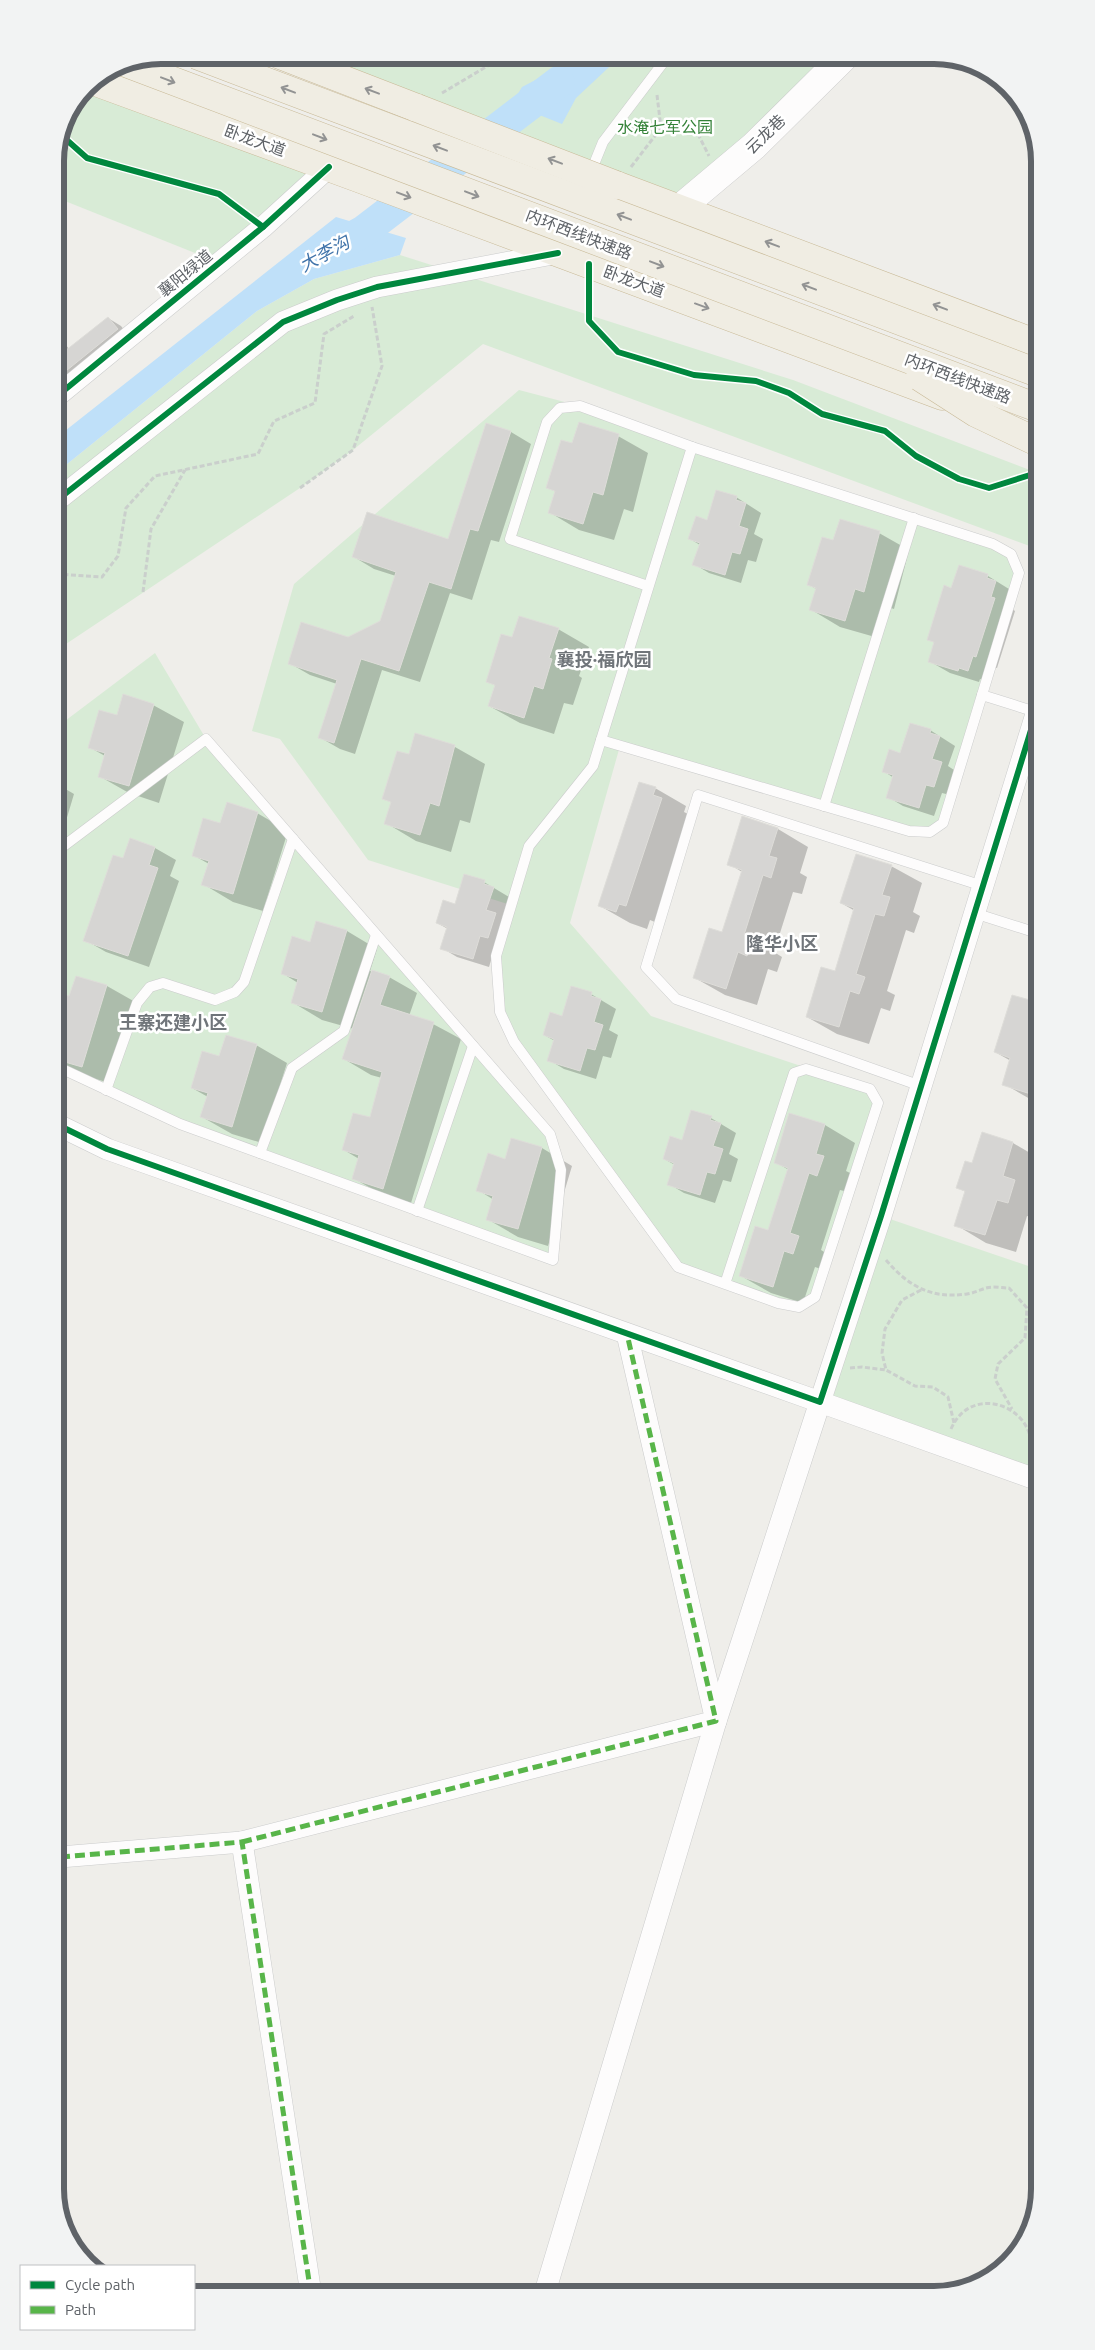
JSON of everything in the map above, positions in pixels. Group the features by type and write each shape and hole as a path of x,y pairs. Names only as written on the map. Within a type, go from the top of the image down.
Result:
{"highway":[{"name":"内环西线快速路","path":"220,64 1031,371"},
{"path":"303,64 616,185 1031,341"},
{"name":"内环西线快速路","path":"135,67 1031,406"},
{"name":"卧龙大道","path":"102,84 1031,429"},
{"path":"845,301 924,325 1007,342 1031,350"},
{"path":"832,331 903,367 976,413 1031,438"}],"street":[{"name":"云龙巷","path":"679,209 754,146 837,64"},
{"name":"襄阳绿道","path":"64,390 264,227 329,167"},
{"path":"64,495 283,322 337,300 377,287 558,253"},
{"path":"547,2286 716,1721 873,1240 1031,729"},
{"path":"64,1128 107,1150 1031,1478"},
{"path":"627,1334 716,1721"},
{"path":"64,1857 242,1842 716,1721"},
{"path":"242,1842 310,2286"}],"lane":[{"path":"558,253 602,142 662,64"},
{"path":"600,740 909,831 930,832 943,823 1019,573 1011,554 993,544 692,447 580,406 560,408 547,422 510,539 648,586"},
{"path":"692,447 593,766 529,846 496,956 500,1012 514,1042 678,1267 725,1284 778,1303 799,1307 815,1297 878,1103 870,1089 806,1068 794,1073 725,1284"},
{"path":"824,806 914,518"},
{"path":"982,695 1031,711"},
{"path":"64,846 206,739 550,1134 561,1170 553,1260 180,1124 64,1070"},
{"path":"921,1086 676,999 646,967 698,795 983,886"},
{"path":"106,1090 136,1003 150,987 163,983 215,1000 235,992 244,982 293,839"},
{"path":"974,913 1031,931"},
{"path":"260,1153 292,1068 344,1032 376,934"},
{"path":"417,1211 473,1046"}],"path":[{"path":"417,108 491,64"},
{"path":"616,185 661,128 654,75"},
{"path":"661,128 694,126 720,175"},
{"path":"300,488 353,450 382,366 372,306 364,311"},
{"path":"64,575 102,577 118,556 126,508 155,476 258,454 274,421 315,403 324,334 356,315"},
{"path":"143,592 151,530 186,469"},
{"path":"873,1240 876,1248 899,1276 922,1290 940,1295 969,1294 988,1287 1009,1288 1027,1308 1025,1338 998,1364 995,1379 1012,1409 1028,1429 1031,1445"},
{"path":"886,1370 882,1354 885,1329 902,1300 922,1290"},
{"path":"828,1378 838,1370 862,1367 886,1370 915,1386 933,1388 948,1397 954,1423"},
{"path":"944,1446 954,1423 969,1408 992,1402 1012,1409"}],"green space":[{"name":"水淹七军公园","path":"303,64 836,64 679,209"},
{"path":"96,89 329,167 220,263 64,201 64,154 69,129 80,107"},
{"path":"400,255 793,380 1031,470 1031,547 483,344 353,450 300,488 64,645 64,467 257,311 314,279"},
{"path":"519,390 580,406 1011,554 1019,573 943,823 930,832 620,746 570,923 651,1016 870,1089 878,1103 815,1297 799,1307 678,1267 514,1042 500,1012 496,956 511,905 368,860 280,739 252,731 294,584"},
{"path":"155,653 206,739 550,1134 561,1170 553,1260 180,1124 64,1070 64,722"},
{"path":"881,1216 1031,1267 1031,1477 820,1402"}],"water":[{"path":"566,64 612,64 576,98 562,124 512,104 522,87"},
{"path":"336,217 406,238 400,255 314,279 257,311 64,467 64,432"}],"building":[{"path":"108,317 118,329 64,373 64,350 65,351"},
{"path":"579,422 619,434 603,495 593,492 583,524 548,513 555,491 546,488 561,440 572,443"},
{"path":"486,423 511,431 478,531 470,529 451,589 429,582 399,671 361,659 334,743 318,738 337,680 288,664 301,622 348,637 380,621 396,572 352,557 367,512 448,539"},
{"path":"716,490 737,496 736,500 746,503 739,526 748,529 740,554 732,552 725,575 692,565 700,543 688,539 696,516 707,520"},
{"path":"840,519 880,531 864,592 855,589 845,621 809,610 816,588 807,585 822,537 833,540"},
{"path":"959,565 988,574 987,578 996,581 991,597 995,598 976,657 973,656 968,671 959,668 958,671 928,662 934,642 927,640 944,585 951,588"},
{"path":"519,616 559,628 549,658 552,659 543,689 534,686 524,718 488,706 495,685 486,682 501,634 512,637"},
{"path":"123,694 154,704 129,786 98,777 105,753 88,748 99,710 117,715"},
{"path":"910,723 931,729 930,733 940,736 932,759 942,762 934,787 926,785 919,808 886,798 893,775 882,772 889,749 900,753"},
{"path":"415,733 455,745 439,806 430,803 420,835 384,824 391,802 382,799 397,751 409,754"},
{"path":"639,782 656,787 653,795 662,798 626,906 619,904 616,912 598,906"},
{"path":"227,802 258,812 233,894 201,885 209,861 192,856 203,818 220,823"},
{"path":"742,816 778,828 769,856 777,858 771,878 763,875 744,935 752,938 747,956 738,952 726,989 693,978 709,928 722,932 742,870 727,865"},
{"path":"130,838 155,847 149,865 158,868 128,956 83,941 113,855 123,858"},
{"path":"856,854 892,865 882,895 890,897 884,916 875,914 856,974 865,977 859,994 850,991 839,1027 806,1017 821,967 835,971 854,908 840,903"},
{"path":"464,874 485,880 484,884 494,887 486,910 496,913 488,938 480,936 473,959 440,949 447,927 436,923 443,900 455,904"},
{"path":"316,921 347,930 322,1012 291,1003 298,979 281,974 292,936 310,942"},
{"path":"372,970 390,976 380,1005 434,1022 383,1189 352,1179 359,1155 342,1150 353,1113 370,1117 382,1072 342,1059"},
{"path":"76,976 107,985 82,1067 64,1062 64,995 69,996"},
{"path":"571,986 592,992 591,996 601,999 594,1022 603,1025 595,1050 587,1048 580,1071 547,1061 554,1039 543,1035 550,1012 562,1016"},
{"path":"1012,995 1031,1000 1031,1094 1002,1085 1010,1058 994,1052"},
{"path":"226,1035 257,1044 232,1127 200,1117 208,1093 191,1088 202,1051 219,1056"},
{"path":"691,1110 712,1116 710,1120 721,1123 713,1146 723,1149 715,1174 707,1172 700,1195 667,1185 674,1163 663,1159 670,1136 682,1140"},
{"path":"789,1113 825,1124 816,1154 824,1156 817,1176 809,1173 790,1233 799,1236 793,1254 784,1251 773,1287 739,1276 755,1226 768,1230 788,1168 774,1163"},
{"path":"982,1132 1013,1142 1003,1176 1015,1180 1008,1203 997,1200 985,1235 954,1226 965,1191 956,1188 965,1161 972,1163"},
{"path":"511,1138 542,1147 518,1229 486,1220 493,1196 476,1191 488,1153 505,1159"}],"waterway":[{"name":"大李沟","path":"333,248 364,231 559,82"}],"marked path":[{"path":"242,1842 716,1721 627,1334"},
{"path":"64,1857 242,1842 310,2286"}],"cycle path":[{"path":"67,140 87,158 219,194 263,227"},
{"path":"64,390 263,227 329,167"},
{"path":"64,495 283,322 337,300 377,287 558,253"},
{"path":"589,264 589,321 618,352 694,375 756,381 789,393 822,414 885,431 916,456 959,479 989,488 1031,475"},
{"path":"64,1128 107,1149 820,1402 881,1216 1031,730"}],"district":[{"name":"襄投·福欣园","path":"604,659"},
{"name":"隆华小区","path":"782,943"},
{"name":"王寨还建小区","path":"173,1022"}]}
